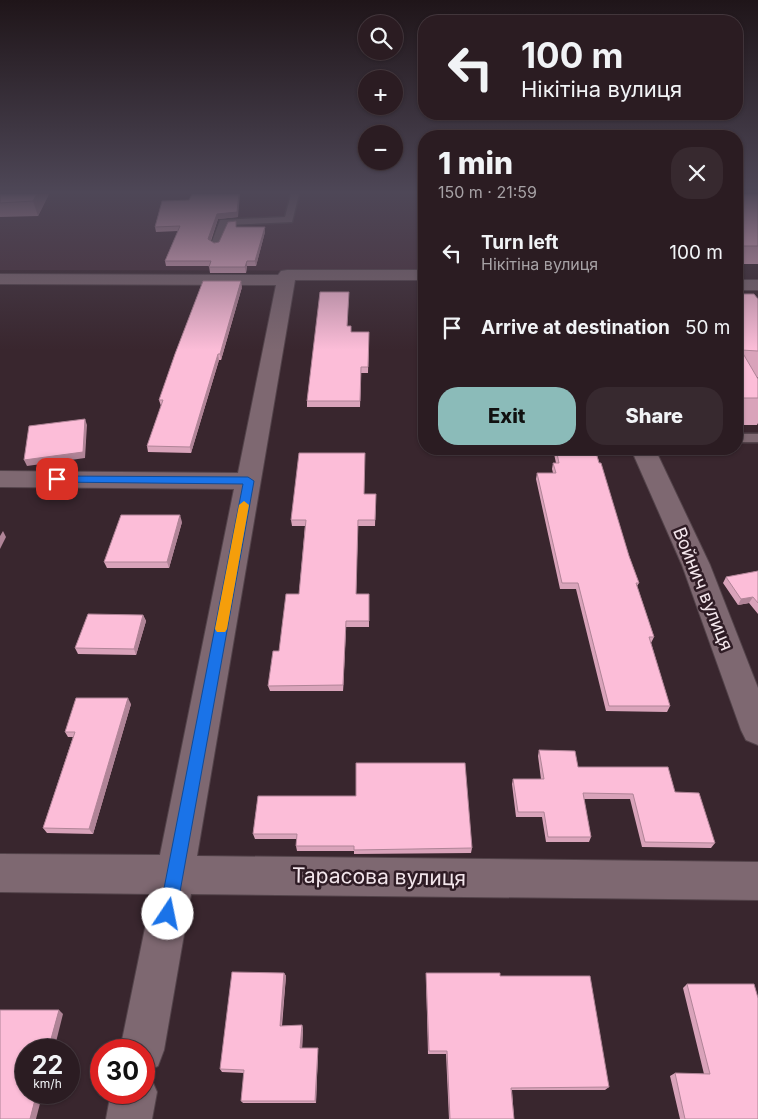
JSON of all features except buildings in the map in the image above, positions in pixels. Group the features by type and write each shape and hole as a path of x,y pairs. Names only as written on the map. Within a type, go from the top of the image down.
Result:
{"street":[{"path":"0,279 286,278 418,274"},
{"path":"144,1039 286,278"},
{"path":"743,285 758,285"},
{"name":"Войнич вулиця","path":"646,455 696,565 758,730"},
{"path":"0,479 248,481"},
{"name":"Тарасова вулиця","path":"0,873 758,881"},
{"path":"129,1119 132,1104"}],"lane":[{"path":"743,438 758,438"}],"shaded area":[{"path":"0,246 418,246 418,271 0,270"}],"slow traffic":[{"path":"221,629 244,505"}],"route":[{"path":"57,479 248,481 168,914"}]}
